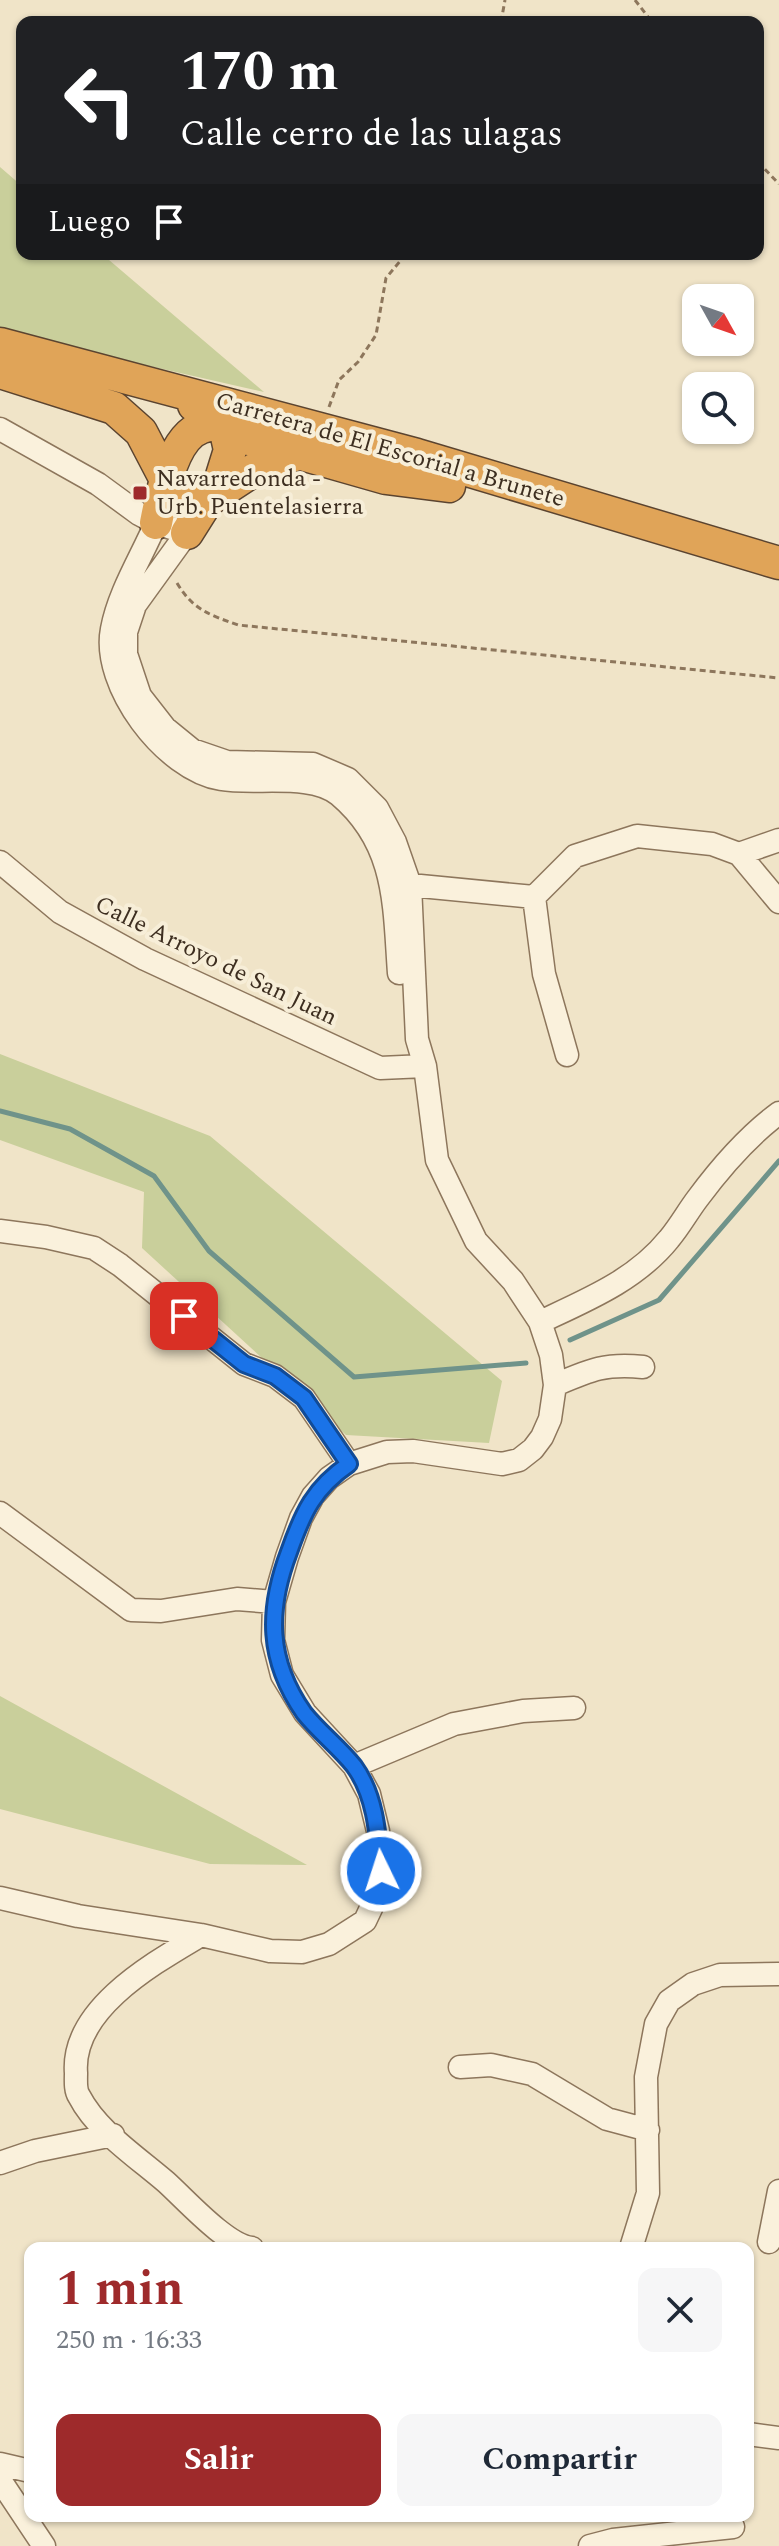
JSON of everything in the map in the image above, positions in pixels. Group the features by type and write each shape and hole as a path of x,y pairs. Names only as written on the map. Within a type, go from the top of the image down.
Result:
{"highway":[{"name":"Carretera de El Escorial a Brunete","path":"0,344 417,455 779,566"},
{"name":"Carretera de El Escorial a Brunete","path":"0,369 224,423 672,545 779,566"},
{"path":"0,369 114,408 141,432 175,497 190,503 211,498 260,466 298,454"},
{"path":"129,378 155,395 211,409 239,436 386,478 449,486"},
{"path":"156,523 165,479 179,449 198,427 240,418 379,454 407,459 417,455"},
{"path":"187,533 211,498 230,450 224,423"}],"street":[{"path":"285,419 307,414 338,420 360,440"},
{"path":"0,429 98,484 139,514 187,533 135,605 126,632 126,654 140,696 165,728 192,750 227,762 313,764 348,779 377,808 395,842 402,886 404,1041 425,1066 437,1160 476,1241 513,1281 540,1322 551,1355 555,1385 550,1419 542,1437 519,1460 502,1464 413,1451 387,1452 349,1464 329,1478 313,1496 301,1518 274,1602 273,1640 282,1675 305,1713 354,1766 369,1794 381,1871 373,1904 365,1921 329,1944 302,1952 270,1951 201,1935 78,1916 0,1898"},
{"path":"156,523 120,600 111,631 110,657 129,702 153,738 185,765 219,779 307,782 337,793 361,818 402,886"},
{"path":"402,886 534,897 575,856 637,836 712,844 739,854 779,902"},
{"path":"739,854 779,840"},
{"name":"Calle Arroyo de San Juan","path":"0,862 60,912 145,959 380,1068 425,1066"},
{"path":"534,897 544,974 567,1055"},
{"path":"540,1322 617,1286 668,1241 730,1159 761,1126 779,1113"},
{"path":"0,1231 94,1248 120,1265 244,1364 275,1376 304,1398 349,1464"},
{"path":"555,1385 588,1370 616,1364 643,1367"},
{"path":"0,1513 131,1610 161,1611 237,1599 274,1602"},
{"path":"354,1766 454,1724 523,1711 574,1708"},
{"path":"201,1935 155,1963 120,1990 87,2025 75,2059 77,2094 94,2119 237,2242"},
{"path":"633,2242 648,2193 646,2077 656,2024 669,2001 693,1984 720,1975 779,1974"},
{"path":"460,2067 491,2065 532,2074 607,2119 648,2130"},
{"path":"0,2163 35,2151 113,2135"},
{"path":"769,2242 779,2191"},
{"path":"754,2435 779,2438"},
{"path":"24,2472 1,2478 24,2514"},
{"path":"29,2522 44,2546"},
{"path":"590,2546 613,2540 731,2530"}],"path":[{"path":"635,0 647,16"},
{"path":"764,168 779,184"},
{"path":"327,417 339,380 358,362 376,335 386,278 401,260"},
{"path":"164,562 188,601 213,617 238,625 779,678"}],"green space":[{"path":"0,167 16,181 16,260 109,260 264,392 0,332"},
{"path":"0,1054 210,1136 502,1381 489,1443 346,1435 142,1248 144,1192 0,1140"},
{"path":"0,1696 307,1865 210,1864 0,1809"}],"waterway":[{"path":"0,1111 70,1129 154,1176 209,1251 354,1377 526,1363"},
{"path":"570,1340 659,1300 779,1161"}],"place":[{"name":"Navarredonda - Urb. Puentelasierra","path":"140,493"}],"route":[{"path":"184,1316 244,1364 275,1376 304,1398 349,1464 329,1478 313,1496 301,1518 274,1602 273,1640 282,1675 305,1713 354,1766 369,1794 378,1831 381,1871"}]}
